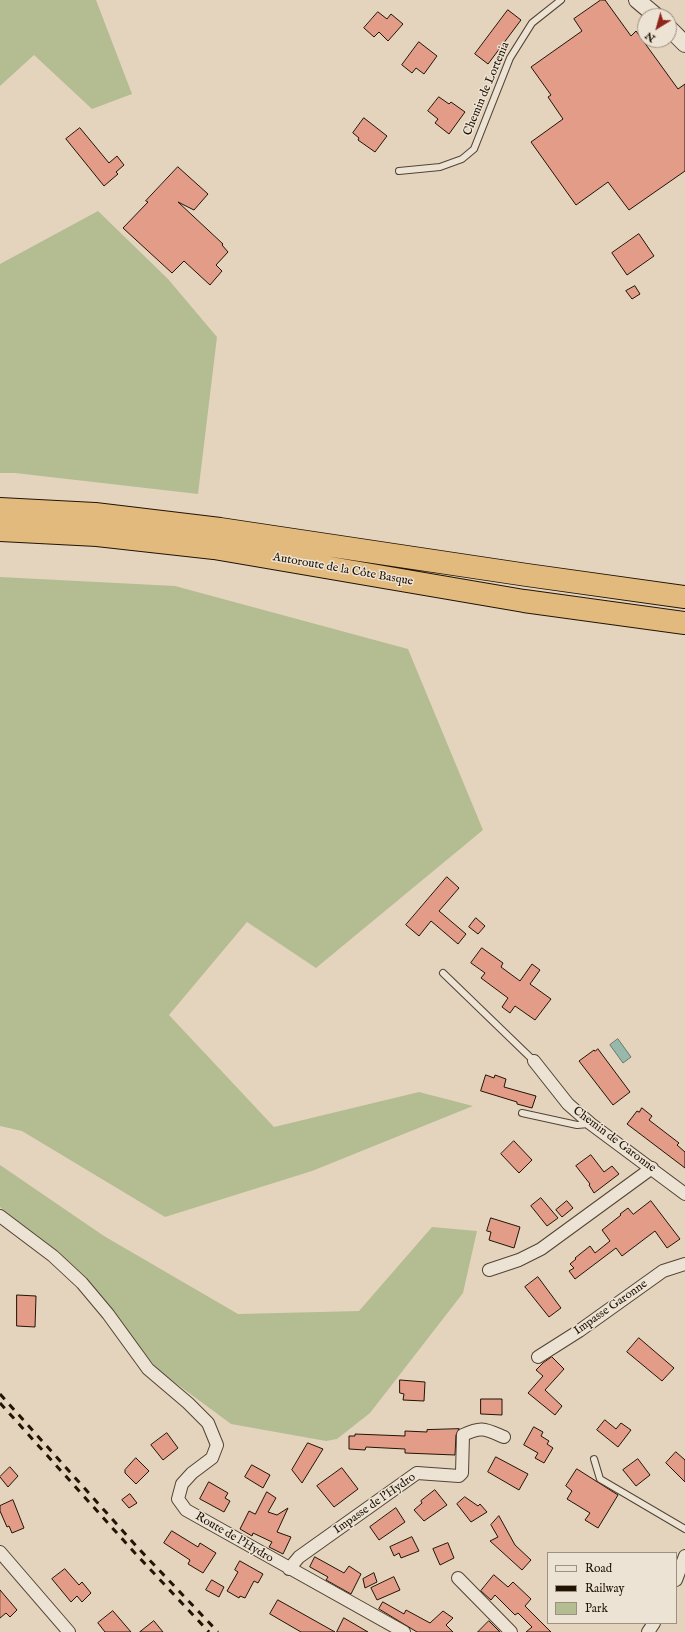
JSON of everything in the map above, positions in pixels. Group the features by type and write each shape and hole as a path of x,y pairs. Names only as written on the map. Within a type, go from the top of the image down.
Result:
{"highway":[{"name":"Autoroute de la Côte Basque","path":"0,509 96,514 220,529 519,574 685,597"},
{"name":"Autoroute de la Côte Basque","path":"0,530 97,534 214,548 524,601 685,623"}],"street":[{"path":"637,0 646,8"},
{"path":"677,36 685,44"},
{"name":"Chemin de Garonne","path":"534,1061 568,1104 591,1124 685,1194"},
{"path":"489,1270 519,1260 541,1249 652,1168"},
{"name":"Route de l'Hydro","path":"0,1216 53,1256 82,1282 108,1314 148,1369 188,1403 208,1423 217,1445 212,1458 192,1473 182,1484 178,1499 186,1510 404,1632"},
{"name":"Impasse Garonne","path":"538,1357 579,1331 663,1271 685,1264"},
{"name":"Impasse de l'Hydro","path":"289,1569 299,1557 417,1473 459,1476 462,1473 463,1435 476,1429 486,1430 504,1437"},
{"path":"0,1552 69,1632"},
{"path":"677,1577 685,1556"},
{"path":"458,1578 511,1632"}],"lane":[{"name":"Chemin de Lortenia","path":"399,171 440,167 462,159 474,149 514,51 532,23 561,0"},
{"path":"443,973 534,1061"},
{"path":"522,1113 577,1125 591,1124"},
{"path":"594,1459 600,1479 685,1529"}],"green space":[{"path":"0,0 96,0 132,94 92,109 34,55 0,86"},
{"path":"98,211 168,279 217,337 198,494 15,473 0,473 0,264"},
{"path":"0,577 175,586 408,649 483,830 316,968 247,922 169,1015 274,1127 419,1092 473,1106 312,1171 165,1217 22,1131 0,1126"},
{"path":"0,1165 104,1236 238,1314 359,1311 432,1227 477,1231 463,1293 370,1413 337,1439 326,1441 231,1424 158,1370 87,1281 0,1207"}],"shaded area":[{"path":"618,1039 631,1057 623,1063 610,1045"}],"building":[{"path":"601,0 605,0 631,36 636,31 637,32 637,48 648,48 678,89 685,84 685,171 629,210 608,182 576,205 531,142 563,119 548,97 551,95 531,67 582,31 574,19"},
{"path":"508,10 521,20 488,64 475,54"},
{"path":"378,12 387,19 391,14 403,24 388,41 379,32 374,37 364,28"},
{"path":"419,42 437,56 424,74 416,68 412,73 402,65"},
{"path":"439,97 449,104 451,102 465,112 449,134 435,123 438,119 428,111"},
{"path":"364,118 387,136 375,152 358,140 359,138 353,133"},
{"path":"80,128 109,163 117,156 124,165 116,172 118,174 104,186 66,139"},
{"path":"178,167 208,194 194,210 178,202 223,244 222,245 228,252 216,265 222,271 210,285 184,261 172,273 123,228"},
{"path":"639,234 654,256 627,275 612,253"},
{"path":"635,286 640,294 632,299 626,291"},
{"path":"447,877 459,888 439,911 466,934 458,944 431,921 419,936 406,925"},
{"path":"476,918 485,926 478,934 469,927"},
{"path":"482,948 503,963 501,967 520,981 532,964 540,970 530,984 551,999 535,1020 515,1006 510,1013 502,1007 508,998 481,978 485,973 471,963"},
{"path":"598,1049 630,1092 613,1105 579,1061 594,1050 595,1051"},
{"path":"486,1075 494,1078 495,1075 506,1079 504,1087 536,1096 532,1108 481,1091"},
{"path":"642,1108 652,1116 649,1120 679,1143 677,1145 685,1152 685,1168 627,1124 637,1111 639,1112"},
{"path":"514,1141 532,1160 519,1173 501,1154"},
{"path":"591,1155 604,1172 612,1166 619,1174 594,1193 589,1185 590,1184 576,1166"},
{"path":"541,1198 558,1218 547,1226 531,1206"},
{"path":"567,1201 573,1208 562,1217 556,1210"},
{"path":"651,1201 680,1239 667,1248 655,1231 622,1256 616,1248 575,1279 569,1271 574,1268 570,1264 576,1259 575,1258 590,1246 595,1253 610,1241 602,1230 628,1208 633,1214"},
{"path":"491,1218 520,1227 514,1248 489,1240 491,1232 487,1231"},
{"path":"538,1277 561,1308 549,1317 525,1287"},
{"path":"17,1295 36,1296 35,1327 17,1326"},
{"path":"639,1338 674,1368 662,1381 627,1352"},
{"path":"552,1357 564,1369 545,1390 562,1406 555,1415 528,1393 543,1376 536,1370"},
{"path":"400,1380 425,1382 424,1401 403,1400 404,1394 400,1393"},
{"path":"481,1399 502,1399 502,1415 481,1414"},
{"path":"605,1420 616,1429 621,1423 631,1430 618,1447 597,1430"},
{"path":"534,1427 543,1432 541,1436 549,1441 547,1444 553,1448 544,1463 535,1458 538,1453 524,1445"},
{"path":"459,1429 456,1435 455,1455 405,1453 405,1449 366,1447 365,1450 349,1449 349,1436 355,1436 355,1434 405,1436 405,1431 427,1432 427,1430"},
{"path":"167,1433 178,1448 163,1460 151,1445"},
{"path":"308,1443 323,1449 302,1483 292,1470"},
{"path":"676,1452 685,1460 685,1482 666,1463"},
{"path":"496,1457 528,1474 519,1490 488,1472"},
{"path":"136,1458 149,1471 136,1484 125,1473 125,1470"},
{"path":"638,1459 650,1475 636,1486 623,1470"},
{"path":"252,1465 270,1475 263,1488 245,1477"},
{"path":"10,1467 18,1476 8,1487 0,1477"},
{"path":"342,1468 358,1489 334,1507 317,1486"},
{"path":"577,1469 618,1495 598,1528 585,1520 590,1513 567,1499 572,1491 566,1486"},
{"path":"209,1482 228,1493 225,1498 230,1501 224,1512 200,1499"},
{"path":"435,1490 447,1505 424,1521 414,1510 422,1503 421,1501"},
{"path":"267,1492 276,1498 268,1512 277,1515 288,1508 277,1532 291,1537 283,1554 269,1547 272,1542 253,1533 252,1536 240,1529 249,1511 255,1514"},
{"path":"130,1494 137,1503 129,1508 122,1500"},
{"path":"465,1497 478,1506 480,1504 487,1512 471,1522 457,1504"},
{"path":"13,1500 24,1528 12,1533 9,1526 7,1527 0,1511 0,1506"},
{"path":"396,1508 405,1522 379,1540 370,1527"},
{"path":"499,1516 515,1545 531,1560 522,1570 490,1541 498,1537 491,1525"},
{"path":"172,1531 198,1547 200,1543 216,1553 203,1573 188,1564 190,1560 164,1543"},
{"path":"412,1537 419,1551 401,1558 399,1553 394,1556 390,1547"},
{"path":"448,1543 454,1558 440,1565 433,1549"},
{"path":"315,1557 344,1573 349,1566 361,1574 351,1594 326,1580 328,1577 310,1567"},
{"path":"240,1561 263,1574 258,1583 254,1581 245,1598 240,1596 239,1598 227,1591 238,1572 235,1570"},
{"path":"65,1569 79,1585 82,1582 91,1593 82,1602 77,1596 71,1602 52,1579"},
{"path":"374,1573 377,1582 365,1588 363,1579"},
{"path":"494,1575 508,1587 513,1582 531,1599 525,1606 551,1632 526,1632 532,1627 518,1613 515,1615 495,1595 491,1600 481,1591"},
{"path":"394,1577 400,1590 377,1600 371,1588"},
{"path":"212,1580 224,1587 219,1597 206,1590"},
{"path":"0,1590 17,1610 10,1617 6,1613 0,1618"},
{"path":"278,1600 335,1632 301,1632 270,1614"},
{"path":"383,1602 404,1614 406,1610 430,1623 443,1611 453,1618 446,1625 453,1632 417,1632 379,1609"},
{"path":"113,1611 131,1632 105,1632 98,1623"},
{"path":"344,1618 368,1632 337,1632"},
{"path":"154,1621 163,1632 140,1632"},
{"path":"489,1621 500,1632 478,1632"}],"railway":[{"path":"0,1394 139,1549 218,1632"},
{"path":"0,1403 134,1552 209,1632"}]}
